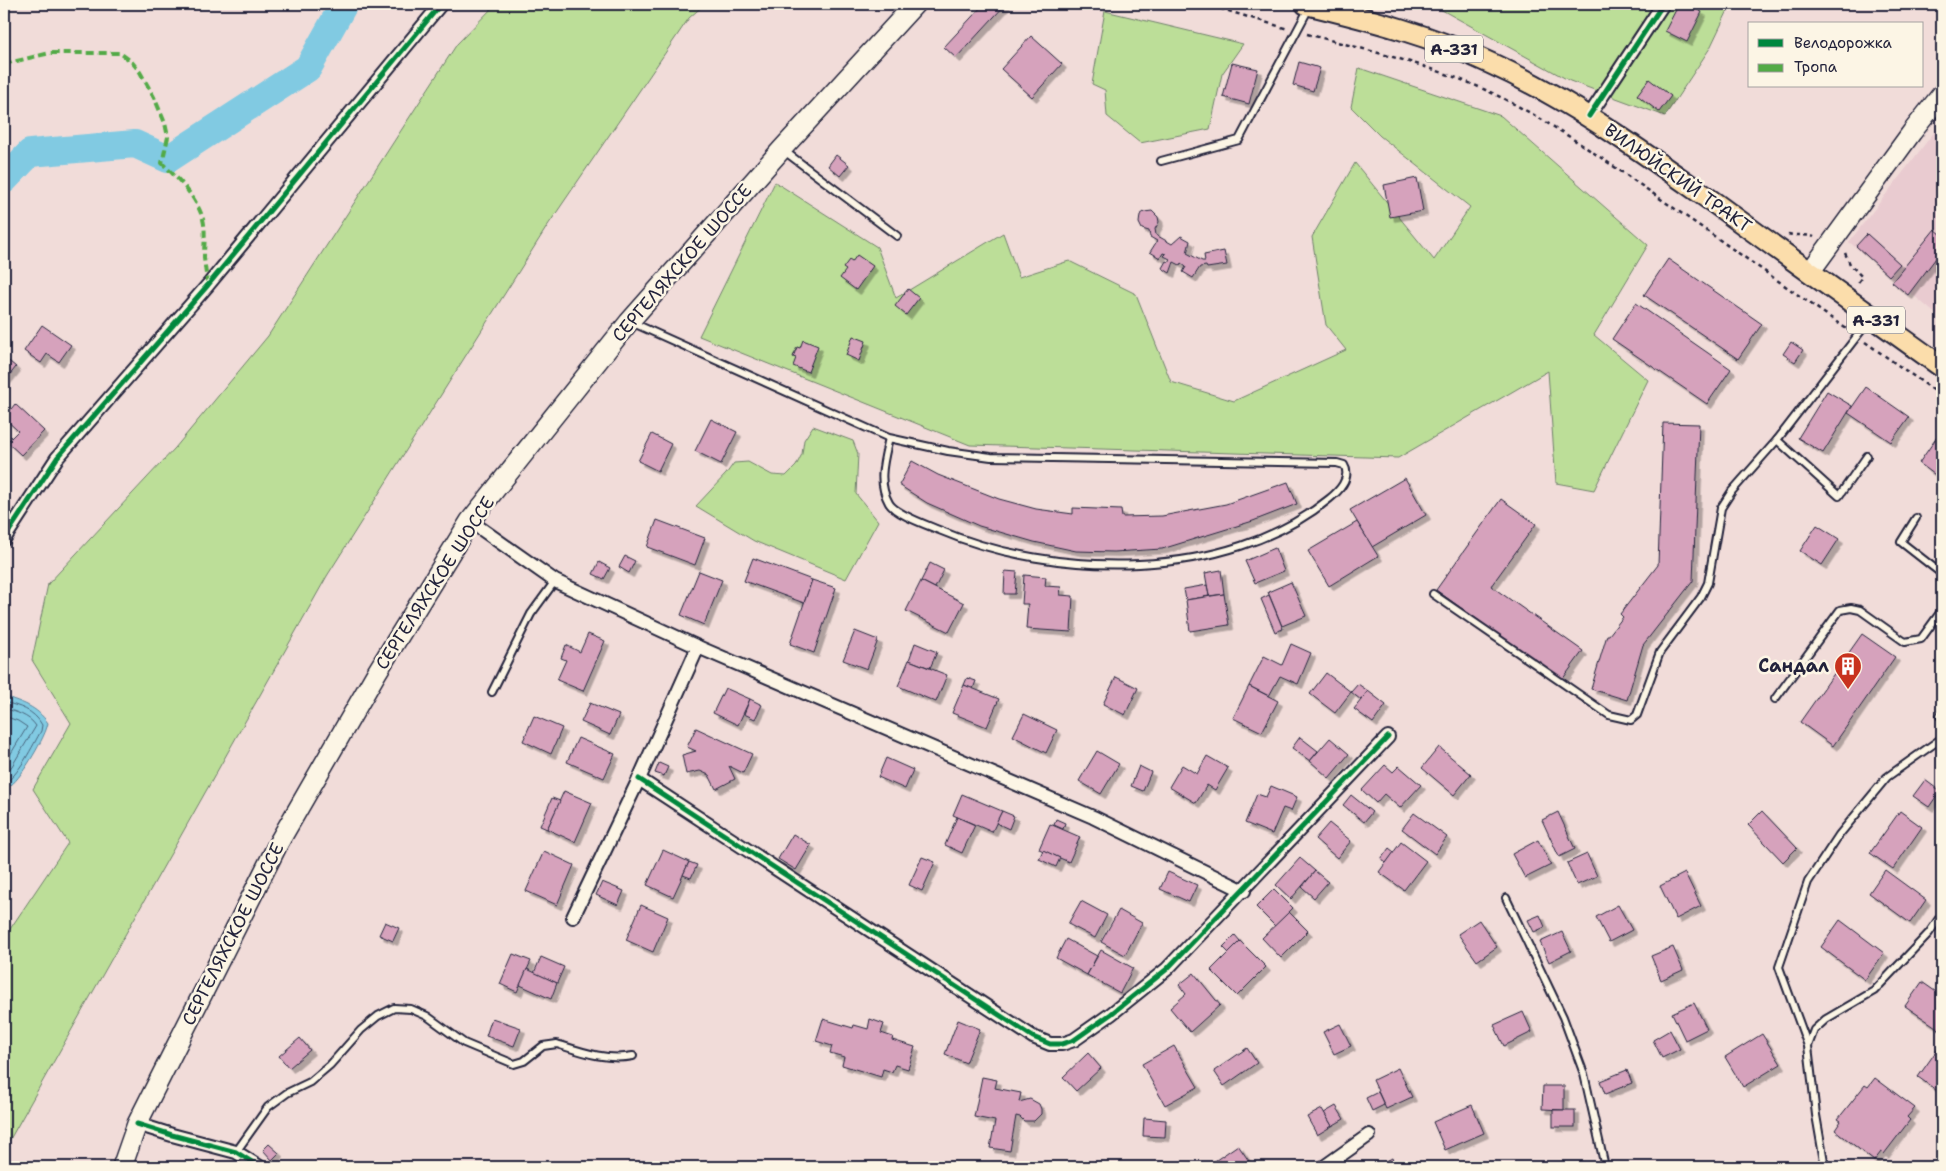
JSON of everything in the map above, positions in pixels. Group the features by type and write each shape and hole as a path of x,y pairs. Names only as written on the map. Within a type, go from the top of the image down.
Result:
{"main road":[{"name":"СЕРГЕЛЯХСКОЕ ШОССЕ","path":"122,1167 137,1124 279,842 377,672 470,521 629,322 782,149 915,4"},
{"name":"ВИЛЮЙСКИЙ ТРАКТ","path":"1308,4 1388,25 1491,63 1541,88 1626,140 1942,367"},
{"path":"1810,272 1906,139 1942,94"}],"street":[{"path":"4,539 57,458 214,277 441,4"},
{"path":"1589,116 1663,4"},
{"path":"470,521 555,581 698,646 1084,813 1244,891"},
{"path":"573,916 639,779 698,646"},
{"path":"639,779 1033,1037 1050,1044 1062,1044 1074,1040 1111,1014 1167,969 1244,891 1388,737"},
{"path":"137,1124 236,1152 260,1167"},
{"path":"1324,1167 1369,1135"}],"lane":[{"path":"1161,160 1238,140 1296,32 1308,4"},
{"path":"782,149 897,236"},
{"path":"1433,594 1609,715 1631,720 1637,715 1660,652 1701,597 1708,583 1722,508 1732,491 1777,440 1872,317"},
{"path":"629,322 889,438 948,451 991,457 1337,463 1344,465 1347,470 1339,492 1310,515 1278,532 1198,557 1146,563 1096,565 1036,559 986,548 913,519 890,506 882,486 882,466 889,438"},
{"path":"1777,440 1839,496 1867,456"},
{"path":"1916,518 1901,542 1942,574"},
{"path":"492,692 531,614 555,581"},
{"path":"1775,699 1840,610 1851,608 1860,610 1905,642 1921,640 1942,610"},
{"path":"1825,1167 1816,1115 1808,1046 1779,967 1808,882 1839,835 1887,777 1942,738"},
{"path":"1506,898 1566,1025 1584,1074 1605,1167"},
{"path":"1808,1046 1814,1030 1826,1019 1874,991 1929,933 1942,914"},
{"path":"236,1152 268,1107 287,1093 310,1082 330,1065 361,1030 378,1016 394,1008 411,1009 427,1016 464,1043 514,1064 524,1061 543,1046 549,1044 557,1044 606,1058 620,1059 633,1056"}],"path":[{"path":"1205,4 1296,32 1391,56 1450,75 1492,93 1527,112 1612,165 1942,396"}],"shaded area":[{"path":"1942,122 1942,319 1849,242"}],"green space":[{"path":"496,4 705,4 689,18 548,225 327,576 4,1150 4,938 68,843 33,789 71,723 32,660 48,584 175,448 268,336 457,44"},
{"path":"1431,4 1731,4 1710,48 1665,116 1570,81"},
{"path":"1105,11 1243,44 1222,74 1210,129 1140,143 1107,116 1105,90 1092,84"},
{"path":"1359,68 1501,116 1648,245 1594,335 1648,380 1594,490 1556,483 1548,371 1398,458 970,445 699,336 775,182 877,247 896,298 1003,233 1019,277 1069,261 1136,294 1171,382 1234,401 1346,350 1326,325 1312,237 1355,163 1434,260 1470,207 1380,136 1351,107"},
{"path":"813,426 853,441 858,454 856,494 878,521 846,579 754,541 696,506 734,463 748,462 772,475 786,476 796,466 802,454 804,440"}],"water":[{"path":"4,696 34,709 48,723 43,737 27,765 16,781 4,788"}],"building":[{"path":"984,4 1006,4 956,58 944,47"},
{"path":"1679,4 1686,4 1702,12 1687,42 1665,31"},
{"path":"1031,36 1062,64 1032,97 1001,69"},
{"path":"1299,62 1320,68 1313,91 1293,85"},
{"path":"1232,63 1258,69 1249,104 1223,97"},
{"path":"1649,79 1671,96 1659,112 1637,95"},
{"path":"836,155 849,165 840,176 828,166"},
{"path":"1417,178 1423,211 1390,217 1384,185"},
{"path":"1152,211 1158,217 1159,222 1155,229 1156,235 1172,244 1181,236 1190,241 1187,253 1202,261 1205,261 1204,255 1224,251 1227,265 1207,268 1206,266 1200,267 1193,278 1183,272 1186,267 1181,263 1180,265 1174,262 1170,273 1162,268 1166,261 1168,262 1170,259 1164,256 1166,254 1163,253 1160,258 1150,252 1157,241 1150,237 1149,231 1142,229 1139,223 1140,215 1144,212"},
{"path":"1935,229 1942,235 1942,250 1908,295 1892,282"},
{"path":"1867,234 1900,264 1889,276 1856,246"},
{"path":"857,255 873,266 856,290 840,278 846,270 843,268 849,260 852,262"},
{"path":"1668,259 1762,324 1738,359 1644,295"},
{"path":"908,289 919,298 906,315 895,306"},
{"path":"1636,303 1731,369 1707,404 1612,339"},
{"path":"42,325 71,345 59,362 47,354 41,363 24,351"},
{"path":"853,336 866,341 859,361 846,355"},
{"path":"803,340 818,346 808,372 793,366 796,358 793,357 797,347 800,348"},
{"path":"1791,342 1803,350 1795,362 1783,354"},
{"path":"4,357 16,367 4,382"},
{"path":"1866,387 1909,417 1891,442 1848,413"},
{"path":"1827,391 1852,406 1823,453 1798,438"},
{"path":"15,404 44,431 21,455 7,442 18,431 4,418"},
{"path":"711,419 737,432 721,464 695,451"},
{"path":"1663,423 1699,424 1693,581 1643,645 1627,700 1591,689 1607,635 1623,617 1620,614 1658,565"},
{"path":"652,434 671,444 658,471 638,461"},
{"path":"1937,437 1942,441 1942,480 1919,463"},
{"path":"912,461 938,475 999,499 1036,509 1073,514 1073,508 1121,510 1122,517 1162,516 1226,504 1288,482 1297,504 1253,521 1162,549 1114,552 1076,551 1034,542 979,526 927,503 899,485"},
{"path":"1405,478 1426,515 1372,547 1350,510"},
{"path":"1501,499 1536,524 1491,586 1583,651 1562,680 1436,590"},
{"path":"657,520 705,538 695,565 647,547"},
{"path":"1357,522 1378,556 1329,586 1308,551"},
{"path":"1817,525 1839,539 1822,565 1800,551"},
{"path":"1275,548 1284,571 1255,583 1245,561"},
{"path":"625,556 635,561 629,573 619,567"},
{"path":"753,558 812,580 804,603 744,581"},
{"path":"599,562 610,568 604,579 593,574"},
{"path":"930,563 944,570 935,588 921,581"},
{"path":"1221,570 1224,594 1209,596 1205,573"},
{"path":"699,571 722,580 704,625 681,615"},
{"path":"1005,571 1017,572 1015,594 1004,594"},
{"path":"1024,575 1046,577 1045,586 1061,587 1060,595 1073,596 1071,632 1026,629 1028,604 1022,604"},
{"path":"812,580 836,588 814,653 790,644"},
{"path":"921,581 964,603 949,632 906,611"},
{"path":"1291,582 1306,616 1282,626 1268,592"},
{"path":"1207,585 1209,596 1186,600 1184,589"},
{"path":"1224,594 1229,625 1190,631 1186,600"},
{"path":"1269,595 1283,629 1275,632 1261,599"},
{"path":"855,631 878,640 867,669 843,660"},
{"path":"588,634 605,641 583,691 557,680 566,660 561,658 566,645 580,652"},
{"name":"Сандал","path":"1862,634 1895,657 1833,746 1800,722"},
{"path":"915,643 937,652 930,668 909,660"},
{"path":"1291,644 1311,653 1298,684 1280,676 1269,696 1249,686 1264,656 1282,665"},
{"path":"909,660 947,675 936,702 898,686"},
{"path":"1326,673 1351,692 1335,713 1310,694"},
{"path":"1116,677 1138,688 1125,715 1103,704"},
{"path":"967,678 976,681 973,689 964,685"},
{"path":"1358,684 1368,691 1361,700 1351,692"},
{"path":"964,685 999,699 987,727 952,713"},
{"path":"1249,686 1278,701 1262,732 1233,718"},
{"path":"725,688 750,699 738,725 713,713"},
{"path":"1368,691 1386,705 1373,723 1354,709"},
{"path":"750,699 762,705 755,719 744,714"},
{"path":"590,703 619,715 610,735 581,722"},
{"path":"1024,714 1057,730 1046,753 1013,736"},
{"path":"534,716 562,728 551,754 523,741"},
{"path":"696,728 752,754 743,773 729,766 735,779 716,789 709,775 700,771 686,774 682,755 696,751 687,747"},
{"path":"1300,737 1318,751 1310,761 1292,748"},
{"path":"578,738 615,754 604,778 567,762"},
{"path":"1330,738 1349,754 1329,778 1310,761"},
{"path":"1439,747 1471,774 1454,795 1422,768"},
{"path":"1097,751 1119,764 1101,794 1079,781"},
{"path":"1207,756 1228,768 1215,790 1207,785 1196,803 1169,787 1182,765 1197,774"},
{"path":"886,758 913,770 905,789 878,777"},
{"path":"659,763 668,767 664,776 655,773"},
{"path":"1385,765 1393,772 1399,766 1421,785 1400,808 1384,794 1376,803 1362,790"},
{"path":"1139,766 1151,772 1143,791 1131,786"},
{"path":"1925,780 1940,791 1929,807 1913,796"},
{"path":"1271,786 1297,797 1291,811 1283,808 1272,834 1245,823 1257,794 1266,797"},
{"path":"564,791 592,803 575,842 547,829"},
{"path":"962,794 1002,811 992,832 953,815"},
{"path":"1351,795 1372,812 1364,822 1343,805"},
{"path":"552,798 560,801 547,829 540,826"},
{"path":"1002,811 1014,816 1009,829 996,823"},
{"path":"1762,811 1797,848 1783,862 1748,825"},
{"path":"1900,811 1922,827 1893,869 1870,853"},
{"path":"1558,812 1575,849 1559,857 1542,820"},
{"path":"1414,813 1447,837 1435,854 1402,829"},
{"path":"957,817 975,825 962,853 945,845"},
{"path":"1056,819 1065,823 1063,829 1054,825"},
{"path":"1329,823 1351,841 1337,858 1315,839"},
{"path":"1050,824 1080,837 1069,862 1039,849"},
{"path":"793,834 811,845 796,870 778,859"},
{"path":"1538,840 1551,865 1525,878 1512,854"},
{"path":"1401,842 1426,861 1404,890 1379,872"},
{"path":"1389,848 1394,852 1386,863 1381,859"},
{"path":"663,850 689,862 673,897 647,885"},
{"path":"1043,850 1060,858 1056,867 1039,859"},
{"path":"544,851 574,865 557,905 526,891"},
{"path":"1587,854 1597,876 1577,885 1567,863"},
{"path":"922,857 935,862 922,891 909,885"},
{"path":"1300,858 1315,871 1291,899 1276,885"},
{"path":"689,862 697,865 691,878 683,875"},
{"path":"1885,870 1926,900 1910,923 1869,893"},
{"path":"1315,871 1328,882 1314,898 1302,887"},
{"path":"1168,872 1197,885 1189,902 1160,889"},
{"path":"1685,873 1701,906 1676,919 1660,886"},
{"path":"602,882 624,891 618,905 596,895"},
{"path":"1274,889 1293,908 1275,926 1256,907"},
{"path":"1081,901 1107,915 1095,938 1068,924"},
{"path":"641,905 668,917 653,952 626,940"},
{"path":"1618,905 1632,930 1609,942 1596,917"},
{"path":"1119,910 1142,923 1125,955 1101,942"},
{"path":"1289,912 1308,931 1281,958 1262,938"},
{"path":"1540,915 1545,927 1534,932 1528,920"},
{"path":"1479,920 1497,947 1477,961 1458,934"},
{"path":"1840,920 1884,953 1865,980 1821,947"},
{"path":"385,922 399,928 393,941 379,935"},
{"path":"1562,932 1571,951 1549,962 1540,942"},
{"path":"1235,935 1240,941 1229,953 1223,947"},
{"path":"1066,939 1097,956 1087,975 1056,958"},
{"path":"1240,941 1266,967 1237,996 1211,970"},
{"path":"1673,947 1683,970 1661,980 1651,956"},
{"path":"1101,950 1133,968 1120,993 1087,975"},
{"path":"513,954 531,961 517,992 500,984"},
{"path":"541,957 564,967 557,983 534,973"},
{"path":"527,969 557,983 551,999 520,985"},
{"path":"1194,973 1220,1005 1190,1032 1170,1008 1186,994 1179,985"},
{"path":"1922,982 1942,996 1942,1031 1905,1006"},
{"path":"1694,1003 1707,1029 1685,1040 1672,1013"},
{"path":"1523,1012 1532,1032 1504,1046 1494,1025"},
{"path":"492,1018 521,1028 514,1046 486,1036"},
{"path":"823,1019 853,1028 854,1025 868,1029 870,1019 884,1024 881,1033 893,1037 892,1040 915,1047 908,1069 895,1065 892,1072 883,1069 881,1077 842,1065 844,1057 830,1053 832,1046 816,1041"},
{"path":"958,1020 980,1029 966,1063 945,1054"},
{"path":"1340,1024 1351,1046 1334,1054 1323,1032"},
{"path":"1670,1030 1680,1049 1662,1058 1653,1040"},
{"path":"1762,1034 1781,1064 1743,1087 1725,1057"},
{"path":"300,1038 310,1050 289,1068 279,1056"},
{"path":"1942,1043 1942,1090 1940,1093 1918,1077"},
{"path":"1174,1046 1198,1087 1165,1105 1142,1064"},
{"path":"1247,1048 1257,1063 1224,1086 1214,1071"},
{"path":"1088,1053 1101,1068 1076,1091 1063,1077"},
{"path":"1398,1068 1412,1097 1386,1109 1373,1080"},
{"path":"1627,1070 1632,1083 1605,1094 1600,1081"},
{"path":"982,1077 997,1080 995,1088 1021,1093 1019,1102 1030,1099 1039,1104 1041,1109 1041,1114 1034,1121 1024,1121 1016,1116 1010,1151 990,1148 995,1121 974,1117"},
{"path":"1875,1078 1915,1108 1907,1117 1910,1120 1884,1154 1881,1152 1874,1161 1835,1130 1841,1121 1838,1119 1865,1085 1868,1087"},
{"path":"1543,1086 1564,1086 1564,1110 1542,1109"},
{"path":"1378,1092 1384,1105 1372,1111 1366,1098"},
{"path":"1472,1105 1484,1133 1445,1150 1433,1122"},
{"path":"1336,1106 1344,1119 1332,1126 1324,1113"},
{"path":"1322,1109 1332,1126 1317,1135 1307,1117"},
{"path":"1553,1110 1575,1110 1575,1127 1553,1127"},
{"path":"1144,1118 1166,1120 1165,1137 1143,1136"},
{"path":"269,1144 279,1153 272,1160 263,1150"},
{"path":"1238,1145 1253,1167 1206,1167"},
{"path":"1392,1158 1396,1167 1375,1167"}],"waterway":[{"path":"4,180 30,153 135,144 168,159 308,68 344,4"}],"marked path":[{"path":"4,64 50,53 120,53 131,61 140,72 154,97 165,123 168,137 162,163 181,182 196,203 203,219 205,233 204,258 208,285"}],"cycle path":[{"path":"4,539 57,458 208,285 441,4"},
{"path":"1589,116 1663,4"},
{"path":"639,779 1033,1037 1050,1044 1062,1044 1074,1040 1111,1014 1167,969 1388,737"},
{"path":"137,1124 236,1152 260,1167"}],"place":[{"name":"Сандал","path":"1848,690"}]}
